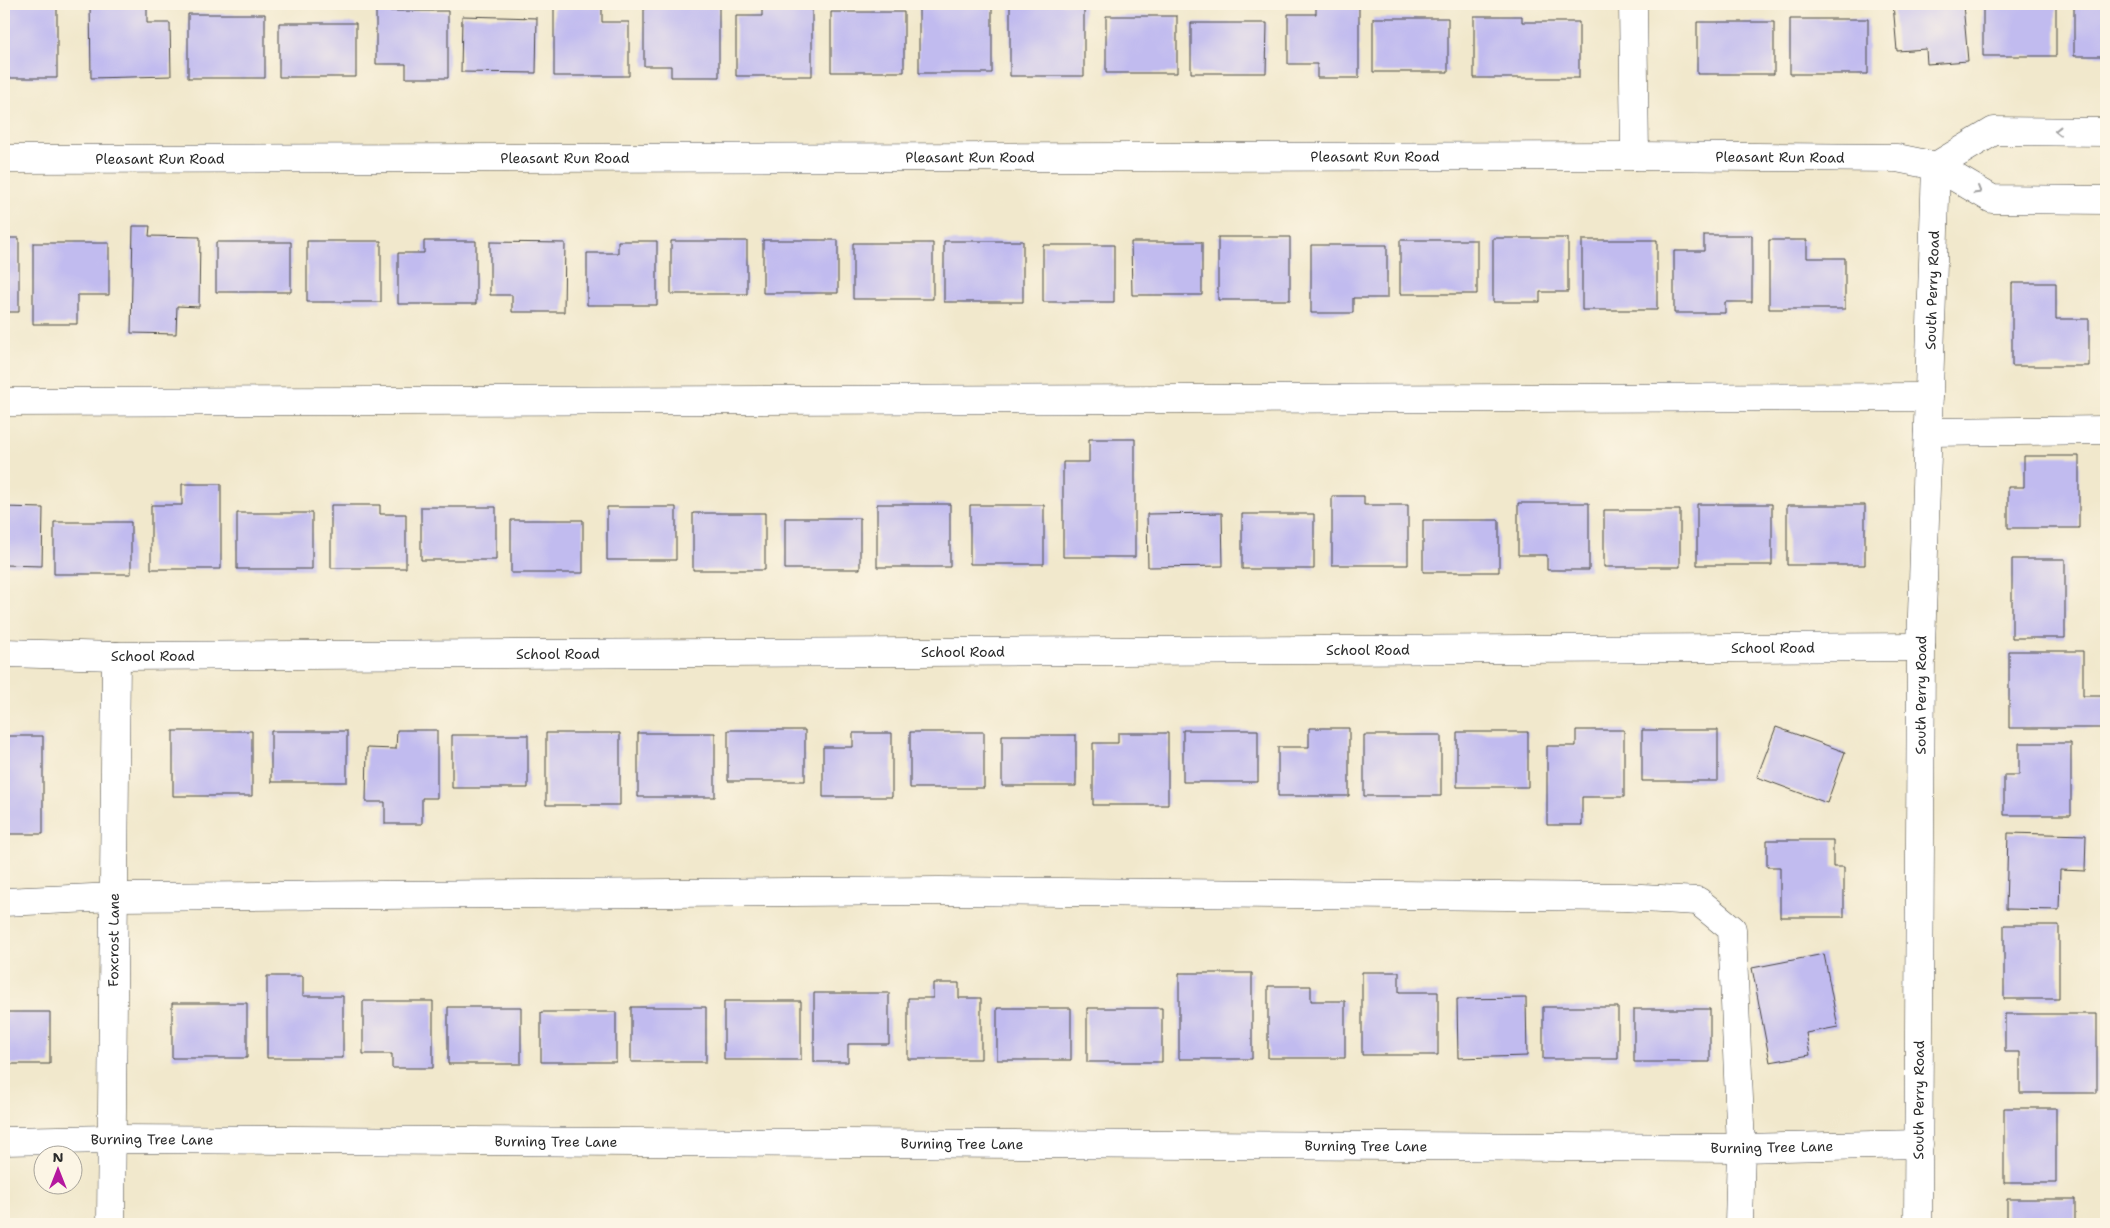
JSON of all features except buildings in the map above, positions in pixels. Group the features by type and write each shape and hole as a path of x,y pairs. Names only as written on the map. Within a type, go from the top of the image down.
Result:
{"street":[{"path":"1633,4 1635,156"},
{"path":"1936,166 1994,131 2106,132"},
{"name":"Pleasant Run Road","path":"4,159 1635,156 1897,158 1936,166 1992,199 2106,200"},
{"name":"South Perry Road","path":"1918,1224 1921,647 1936,166"},
{"path":"4,402 1929,397"},
{"path":"1928,432 2106,430"},
{"name":"School Road","path":"4,653 116,656 1921,647"},
{"name":"Foxcrost Lane","path":"111,1224 116,656"},
{"path":"4,902 114,897 950,891 1624,897 1698,901 1732,929 1741,1148 1739,1224"},
{"name":"Burning Tree Lane","path":"4,1141 112,1139 1741,1148 1918,1144"}]}
